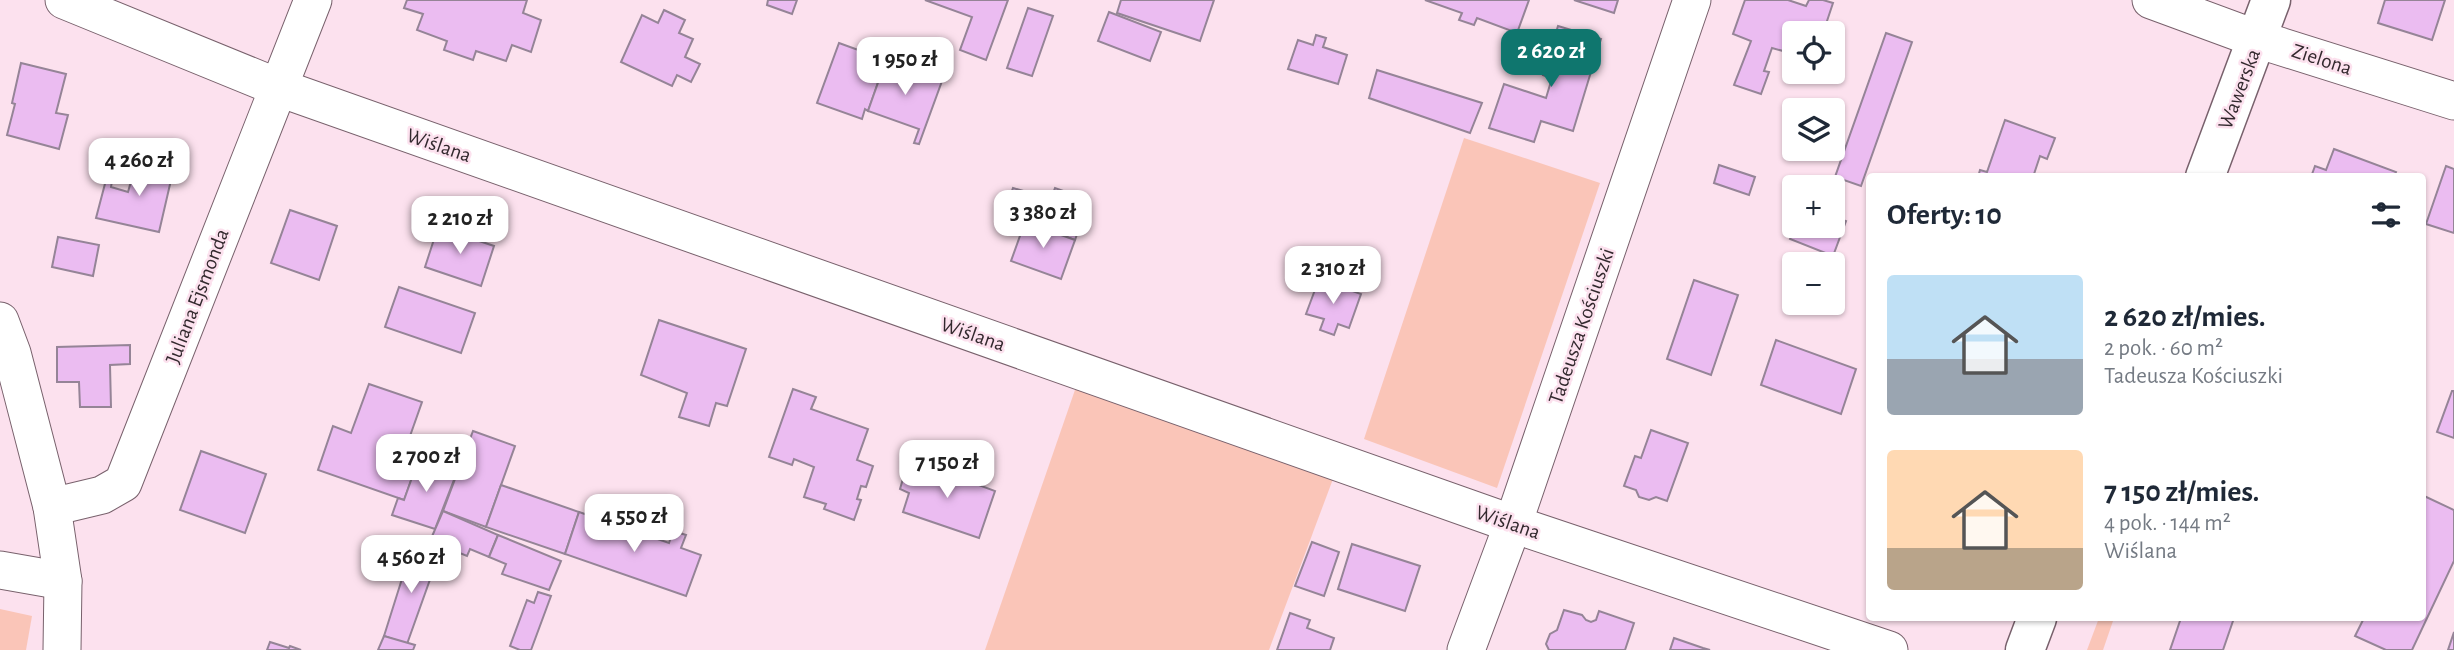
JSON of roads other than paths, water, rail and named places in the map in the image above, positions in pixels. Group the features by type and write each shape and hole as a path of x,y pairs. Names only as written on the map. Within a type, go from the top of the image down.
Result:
{"street":[{"name":"Wiślana","path":"64,0 277,88 1513,524 1889,650"},
{"name":"Juliana Ejsmonda","path":"52,507 102,495 123,483 313,0"},
{"name":"Tadeusza Kościuszki","path":"1466,650 1513,524 1692,0"},
{"name":"Zielona","path":"2151,0 2258,38 2454,101"},
{"name":"Wawerska","path":"2207,173 2271,0"},
{"path":"0,321 12,353 52,507 63,581 62,650"},
{"path":"0,570 63,581"},
{"path":"2025,650 2036,621"}]}
